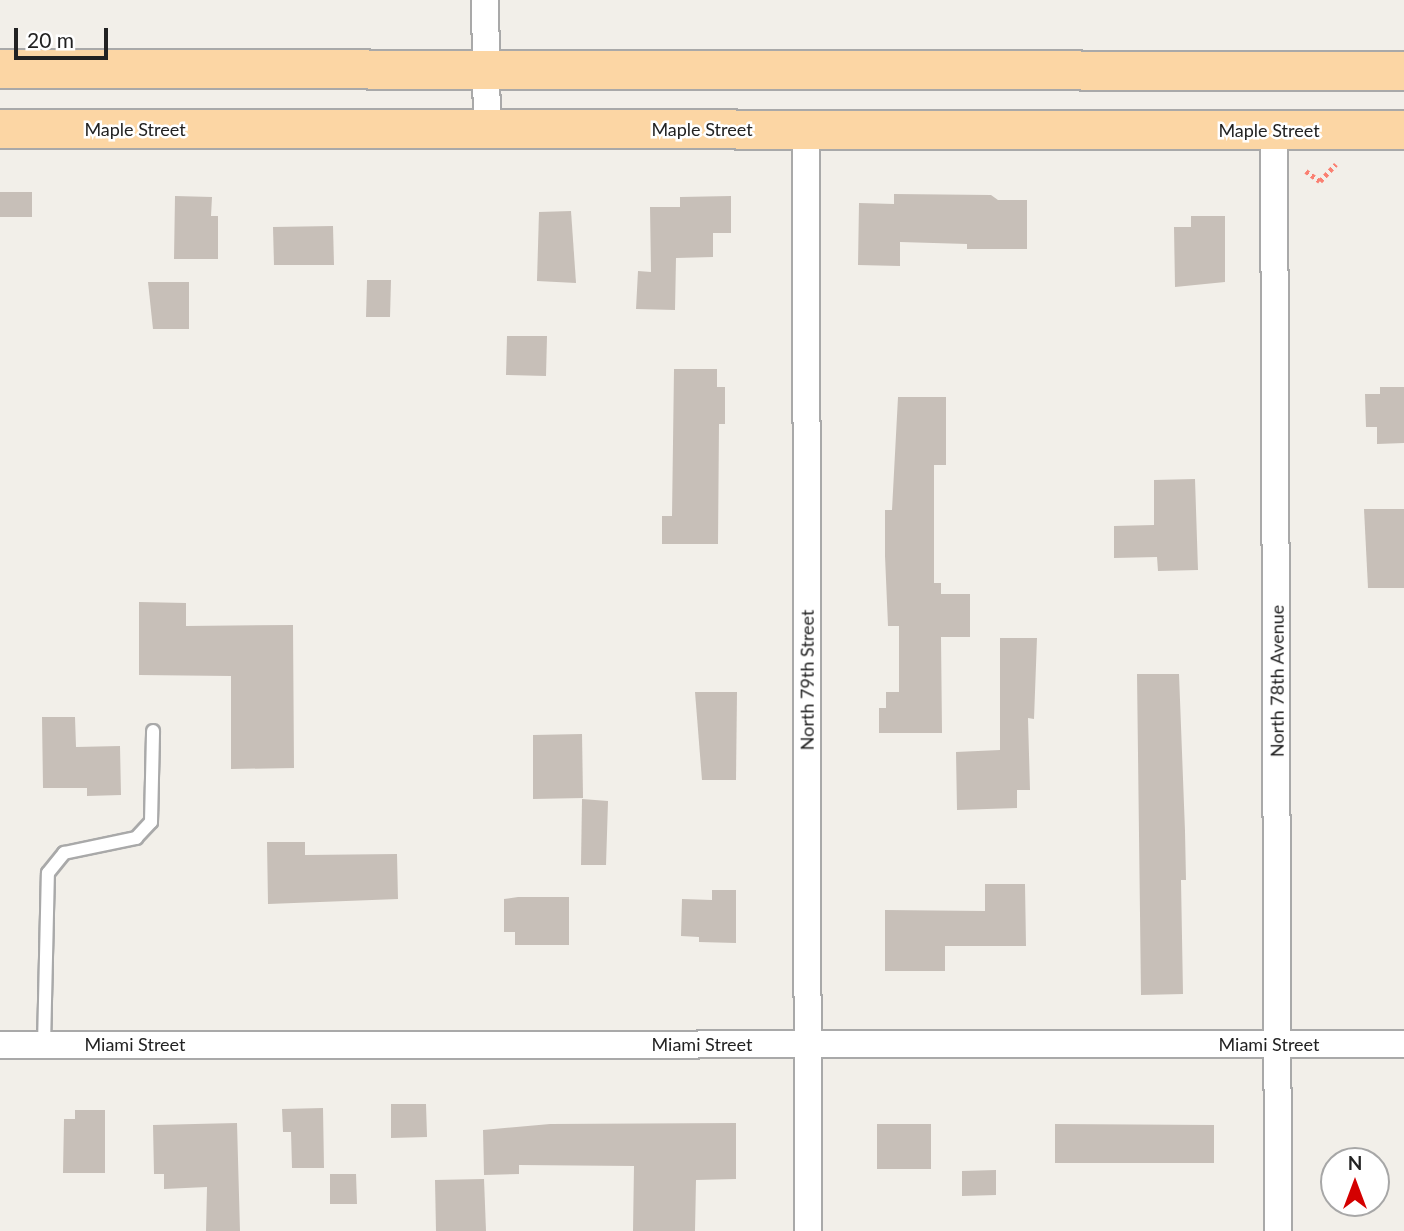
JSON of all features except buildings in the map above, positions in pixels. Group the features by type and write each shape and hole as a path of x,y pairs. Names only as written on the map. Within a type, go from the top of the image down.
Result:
{"main road":[{"path":"0,69 1404,71"},
{"name":"Maple Street","path":"0,129 1404,130"}],"street":[{"path":"485,0 488,130"},
{"name":"North 79th Street","path":"806,129 808,1231"},
{"name":"North 78th Avenue","path":"1274,130 1278,1231"},
{"name":"Miami Street","path":"0,1045 1404,1044"}],"lane":[{"path":"44,1045 48,873 64,853 136,838 151,822 153,731"}]}
